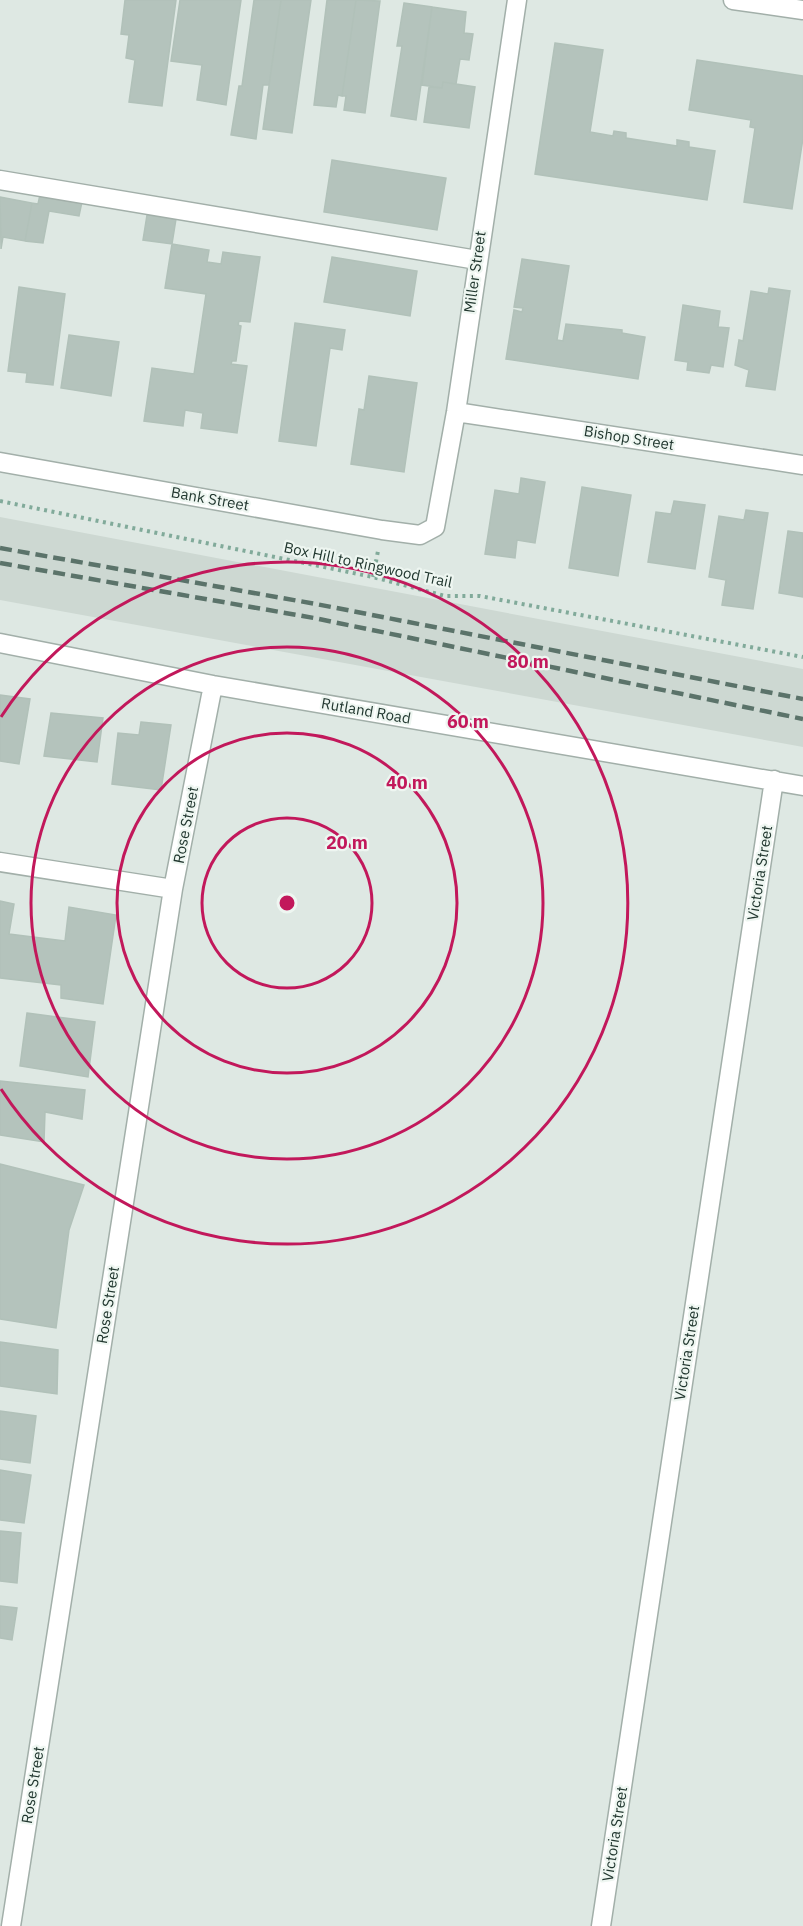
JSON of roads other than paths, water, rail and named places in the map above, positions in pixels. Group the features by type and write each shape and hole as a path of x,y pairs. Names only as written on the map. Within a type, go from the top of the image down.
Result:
{"street":[{"name":"Miller Street","path":"420,535 435,527 456,412 516,0"},
{"path":"733,0 803,10"},
{"path":"0,180 477,260"},
{"name":"Bishop Street","path":"456,412 803,465"},
{"name":"Bank Street","path":"0,462 420,535"},
{"name":"Rutland Road","path":"0,643 213,685 803,786"},
{"name":"Rose Street","path":"10,1926 173,889 213,685"},
{"name":"Victoria Street","path":"601,1926 774,780"},
{"path":"0,862 173,889"}],"railway":[{"path":"0,548 316,604 803,699"},
{"path":"0,563 314,618 803,719"}]}
